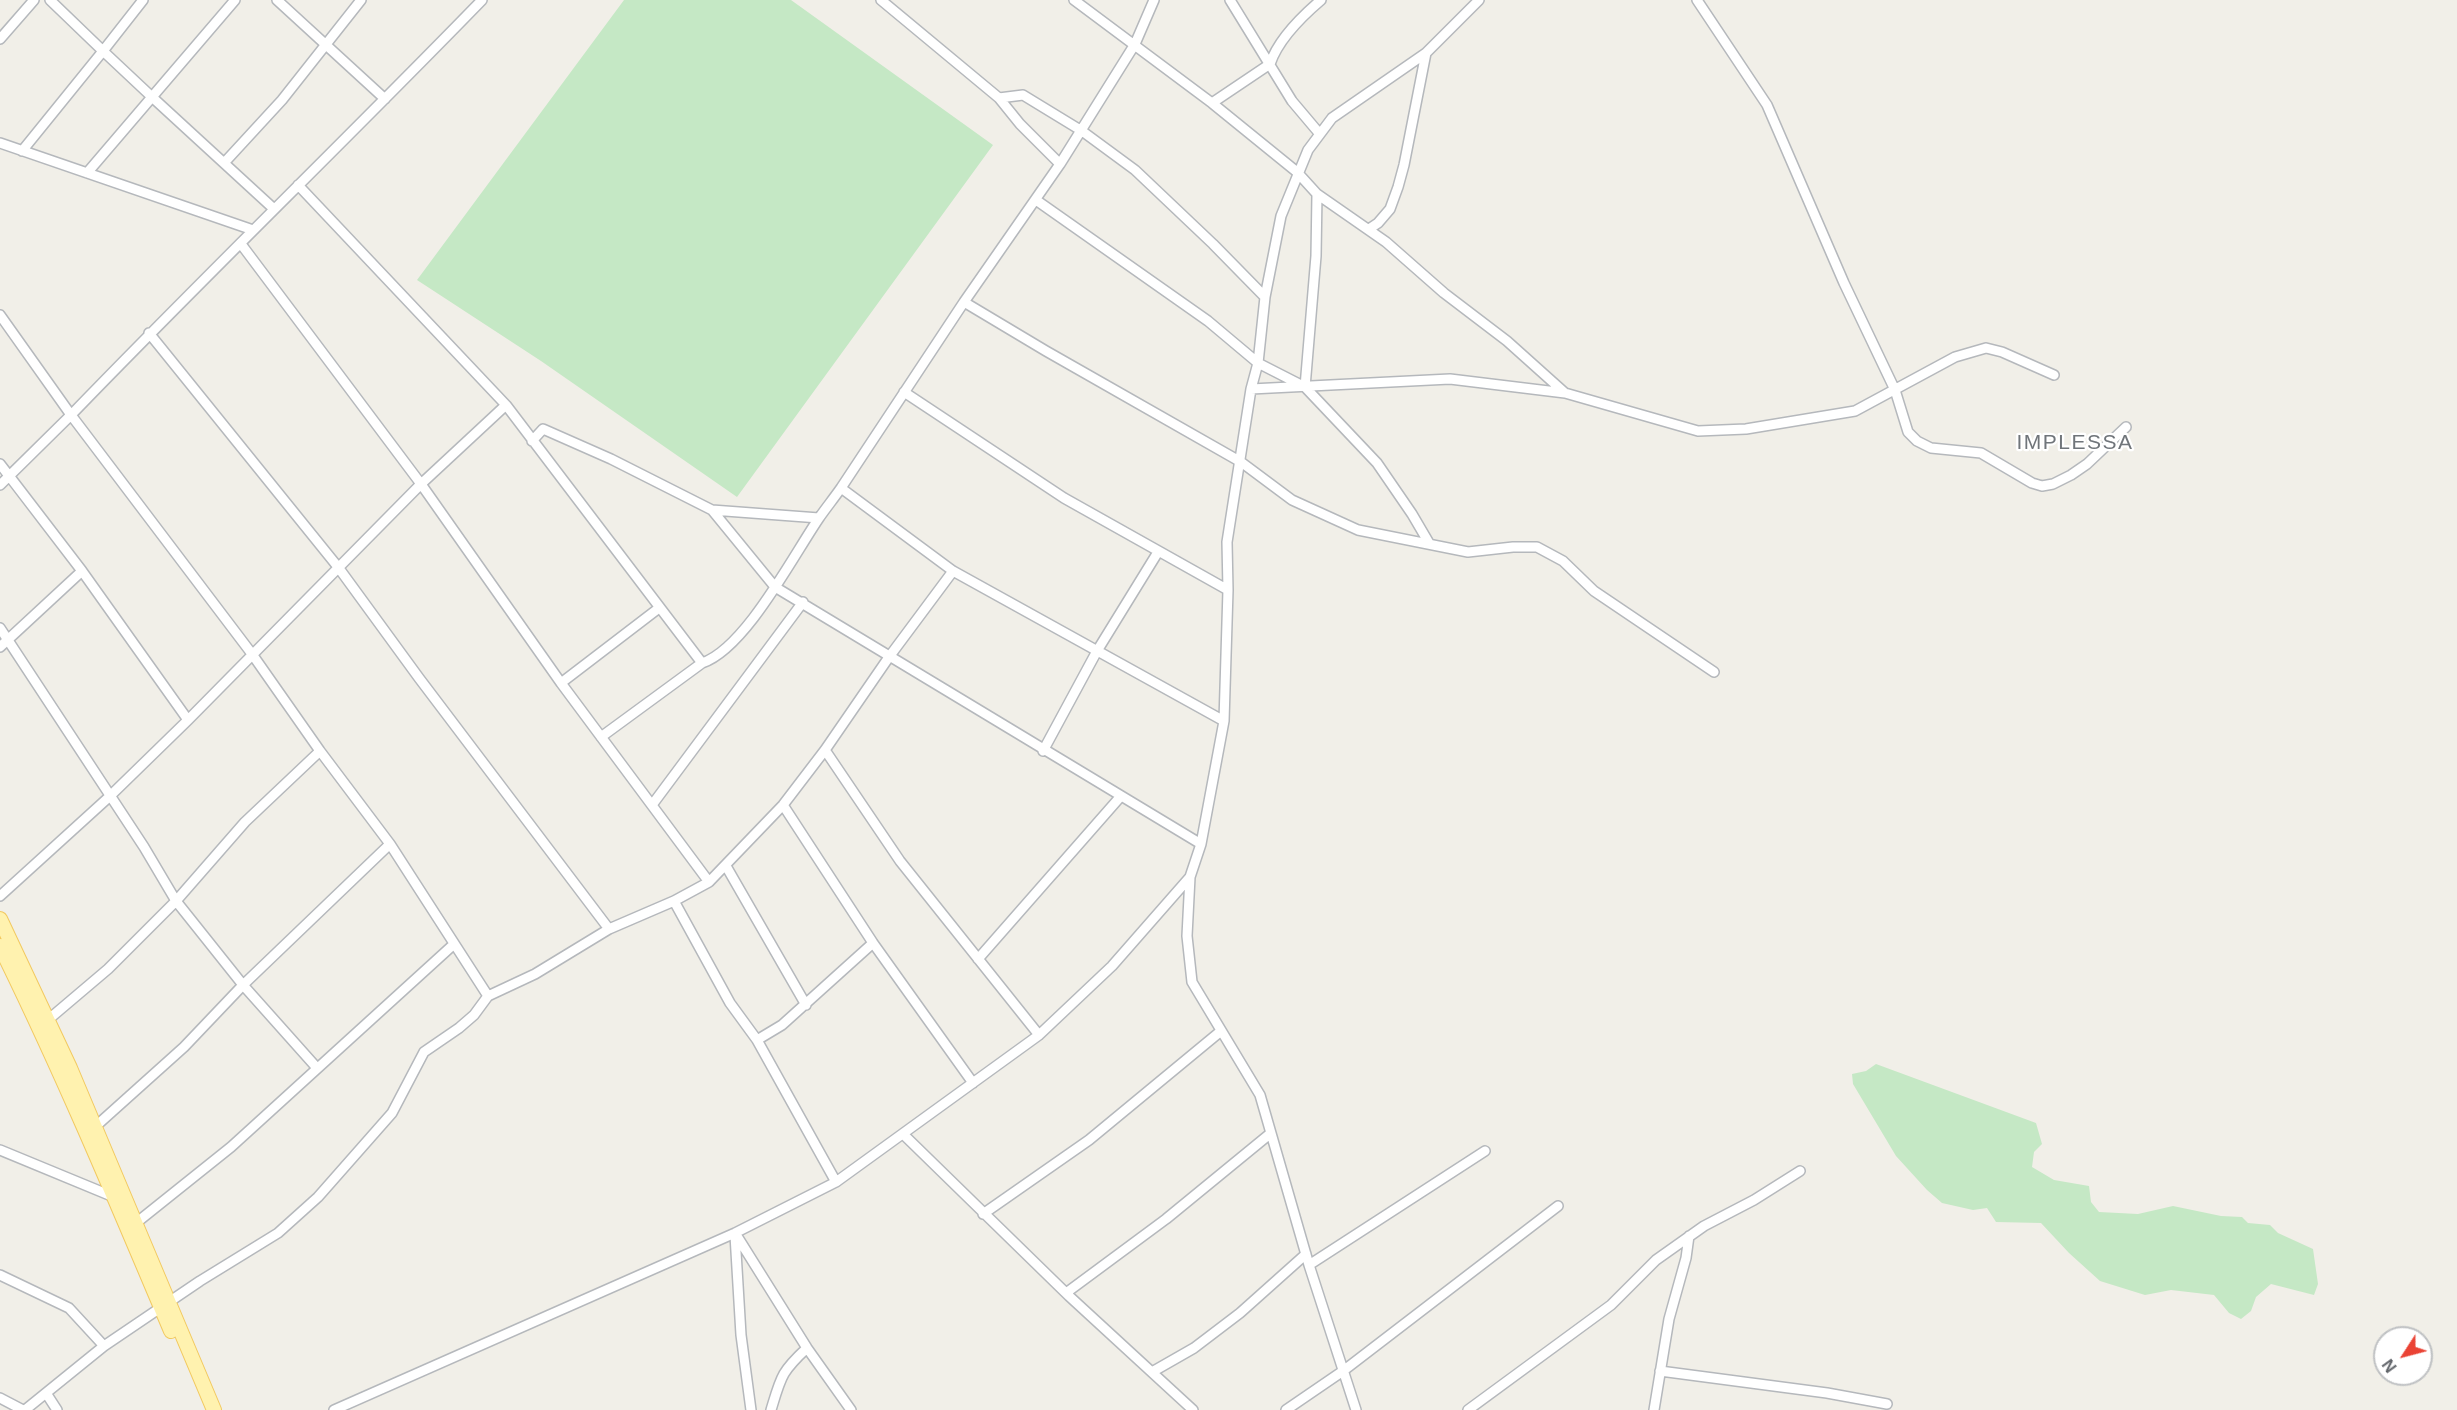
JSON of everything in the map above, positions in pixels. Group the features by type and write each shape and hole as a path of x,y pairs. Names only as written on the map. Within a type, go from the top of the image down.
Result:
{"main road":[{"path":"0,919 49,1019 96,1126 136,1222 205,1410"},
{"path":"0,946 39,1026 114,1197 214,1410"}],"street":[{"path":"0,39 34,0"},
{"path":"50,0 274,209"},
{"path":"22,151 143,0"},
{"path":"87,173 235,0"},
{"path":"277,0 385,99"},
{"path":"224,163 282,100 361,0"},
{"path":"0,485 482,0"},
{"path":"882,0 999,98 1020,124 1060,164"},
{"path":"1074,0 1212,103 1297,172 1317,194 1369,229 1444,293 1507,341 1565,393"},
{"path":"601,737 702,663 713,660 726,650 775,587 964,302 1082,131 1135,45 1154,0"},
{"path":"1230,0 1292,101 1319,133"},
{"path":"1212,103 1270,64 1274,53 1283,41 1307,12 1321,0"},
{"path":"1356,1410 1309,1265 1260,1095 1192,982 1187,936 1190,877 1201,844 1224,720 1228,590 1227,542 1251,389 1258,363 1265,297 1281,216 1297,172 1319,133 1332,118 1426,53 1479,0"},
{"path":"1697,0 1767,105 1844,283 1895,390 1908,432 1917,441 1931,448 1981,453 2032,483 2042,486 2053,484 2087,464 2126,427"},
{"path":"1369,229 1378,224 1390,209 1398,187 1426,53"},
{"path":"999,98 1023,95 1082,131 1135,170 1265,297"},
{"path":"0,143 253,230"},
{"path":"298,185 506,405 702,663"},
{"path":"1305,387 1315,266 1317,194"},
{"path":"1036,200 1208,321 1258,363 1305,387 1377,463 1429,543"},
{"path":"241,244 421,484 561,683 709,882"},
{"path":"964,302 1241,462 1292,500 1358,530 1468,552 1512,547 1537,547 1563,561 1594,591 1714,672"},
{"path":"0,315 70,415 252,654 320,751 390,844 488,996"},
{"path":"149,333 338,567 609,928"},
{"path":"1251,389 1449,379 1565,393 1698,431 1746,429 1855,411 1955,357 1986,348 2002,352 2054,375"},
{"path":"904,392 1064,498 1228,590"},
{"path":"0,896 109,797 421,484 506,405"},
{"path":"532,441 543,429 611,459 712,510 819,518"},
{"path":"0,464 82,570 188,720"},
{"path":"842,488 953,571 1224,720"},
{"path":"712,510 775,587 1043,751 1201,844"},
{"path":"1043,751 1097,651 1158,552"},
{"path":"0,647 82,570"},
{"path":"0,1398 24,1410 104,1346 278,1233 318,1197 392,1113 424,1052 474,1015 488,996 535,974 609,928 674,901 709,882 783,805 953,571"},
{"path":"652,805 802,602"},
{"path":"561,683 659,608"},
{"path":"0,628 144,847 176,901 243,986 317,1068"},
{"path":"825,750 900,861 1039,1035"},
{"path":"49,1019 108,969 176,901 244,822 320,751"},
{"path":"978,959 1121,796"},
{"path":"783,805 873,944 973,1083"},
{"path":"96,1126 184,1047 243,986 390,844"},
{"path":"726,866 806,1005"},
{"path":"333,1410 735,1233 836,1182 1039,1035 1112,966 1190,877"},
{"path":"674,901 730,1003 757,1040 836,1182"},
{"path":"757,1040 783,1025 873,944"},
{"path":"136,1222 231,1147 453,945"},
{"path":"983,1214 1089,1140 1221,1031"},
{"path":"1066,1293 1166,1220 1271,1133"},
{"path":"904,1134 983,1214 1193,1410"},
{"path":"0,1149 114,1197"},
{"path":"1309,1265 1485,1151"},
{"path":"1468,1410 1611,1305 1656,1260 1689,1236 1800,1171"},
{"path":"1286,1410 1343,1371 1558,1206"},
{"path":"735,1233 807,1348 850,1410"},
{"path":"735,1233 741,1335 751,1410"},
{"path":"1654,1410 1669,1319 1686,1257 1689,1236"},
{"path":"1152,1372 1194,1348 1240,1313 1306,1254"},
{"path":"0,1275 69,1308 104,1346"},
{"path":"771,1410 780,1378 790,1364 807,1348"},
{"path":"1660,1371 1887,1404"},
{"path":"46,1393 57,1410"}],"green space":[{"path":"624,0 791,0 993,145 737,497 541,361 417,280"},
{"path":"1876,1064 2036,1123 2042,1144 2034,1152 2032,1167 2054,1180 2089,1186 2091,1202 2099,1212 2138,1214 2173,1206 2221,1216 2242,1217 2248,1223 2270,1225 2278,1233 2313,1249 2318,1284 2314,1295 2271,1284 2256,1297 2251,1311 2241,1319 2229,1313 2214,1295 2171,1290 2145,1295 2100,1281 2041,1223 1996,1222 1987,1208 1973,1210 1942,1203 1896,1156 1853,1084 1852,1074 1866,1071"}],"district":[{"name":"IMPLESSA","path":"2075,443"}]}
